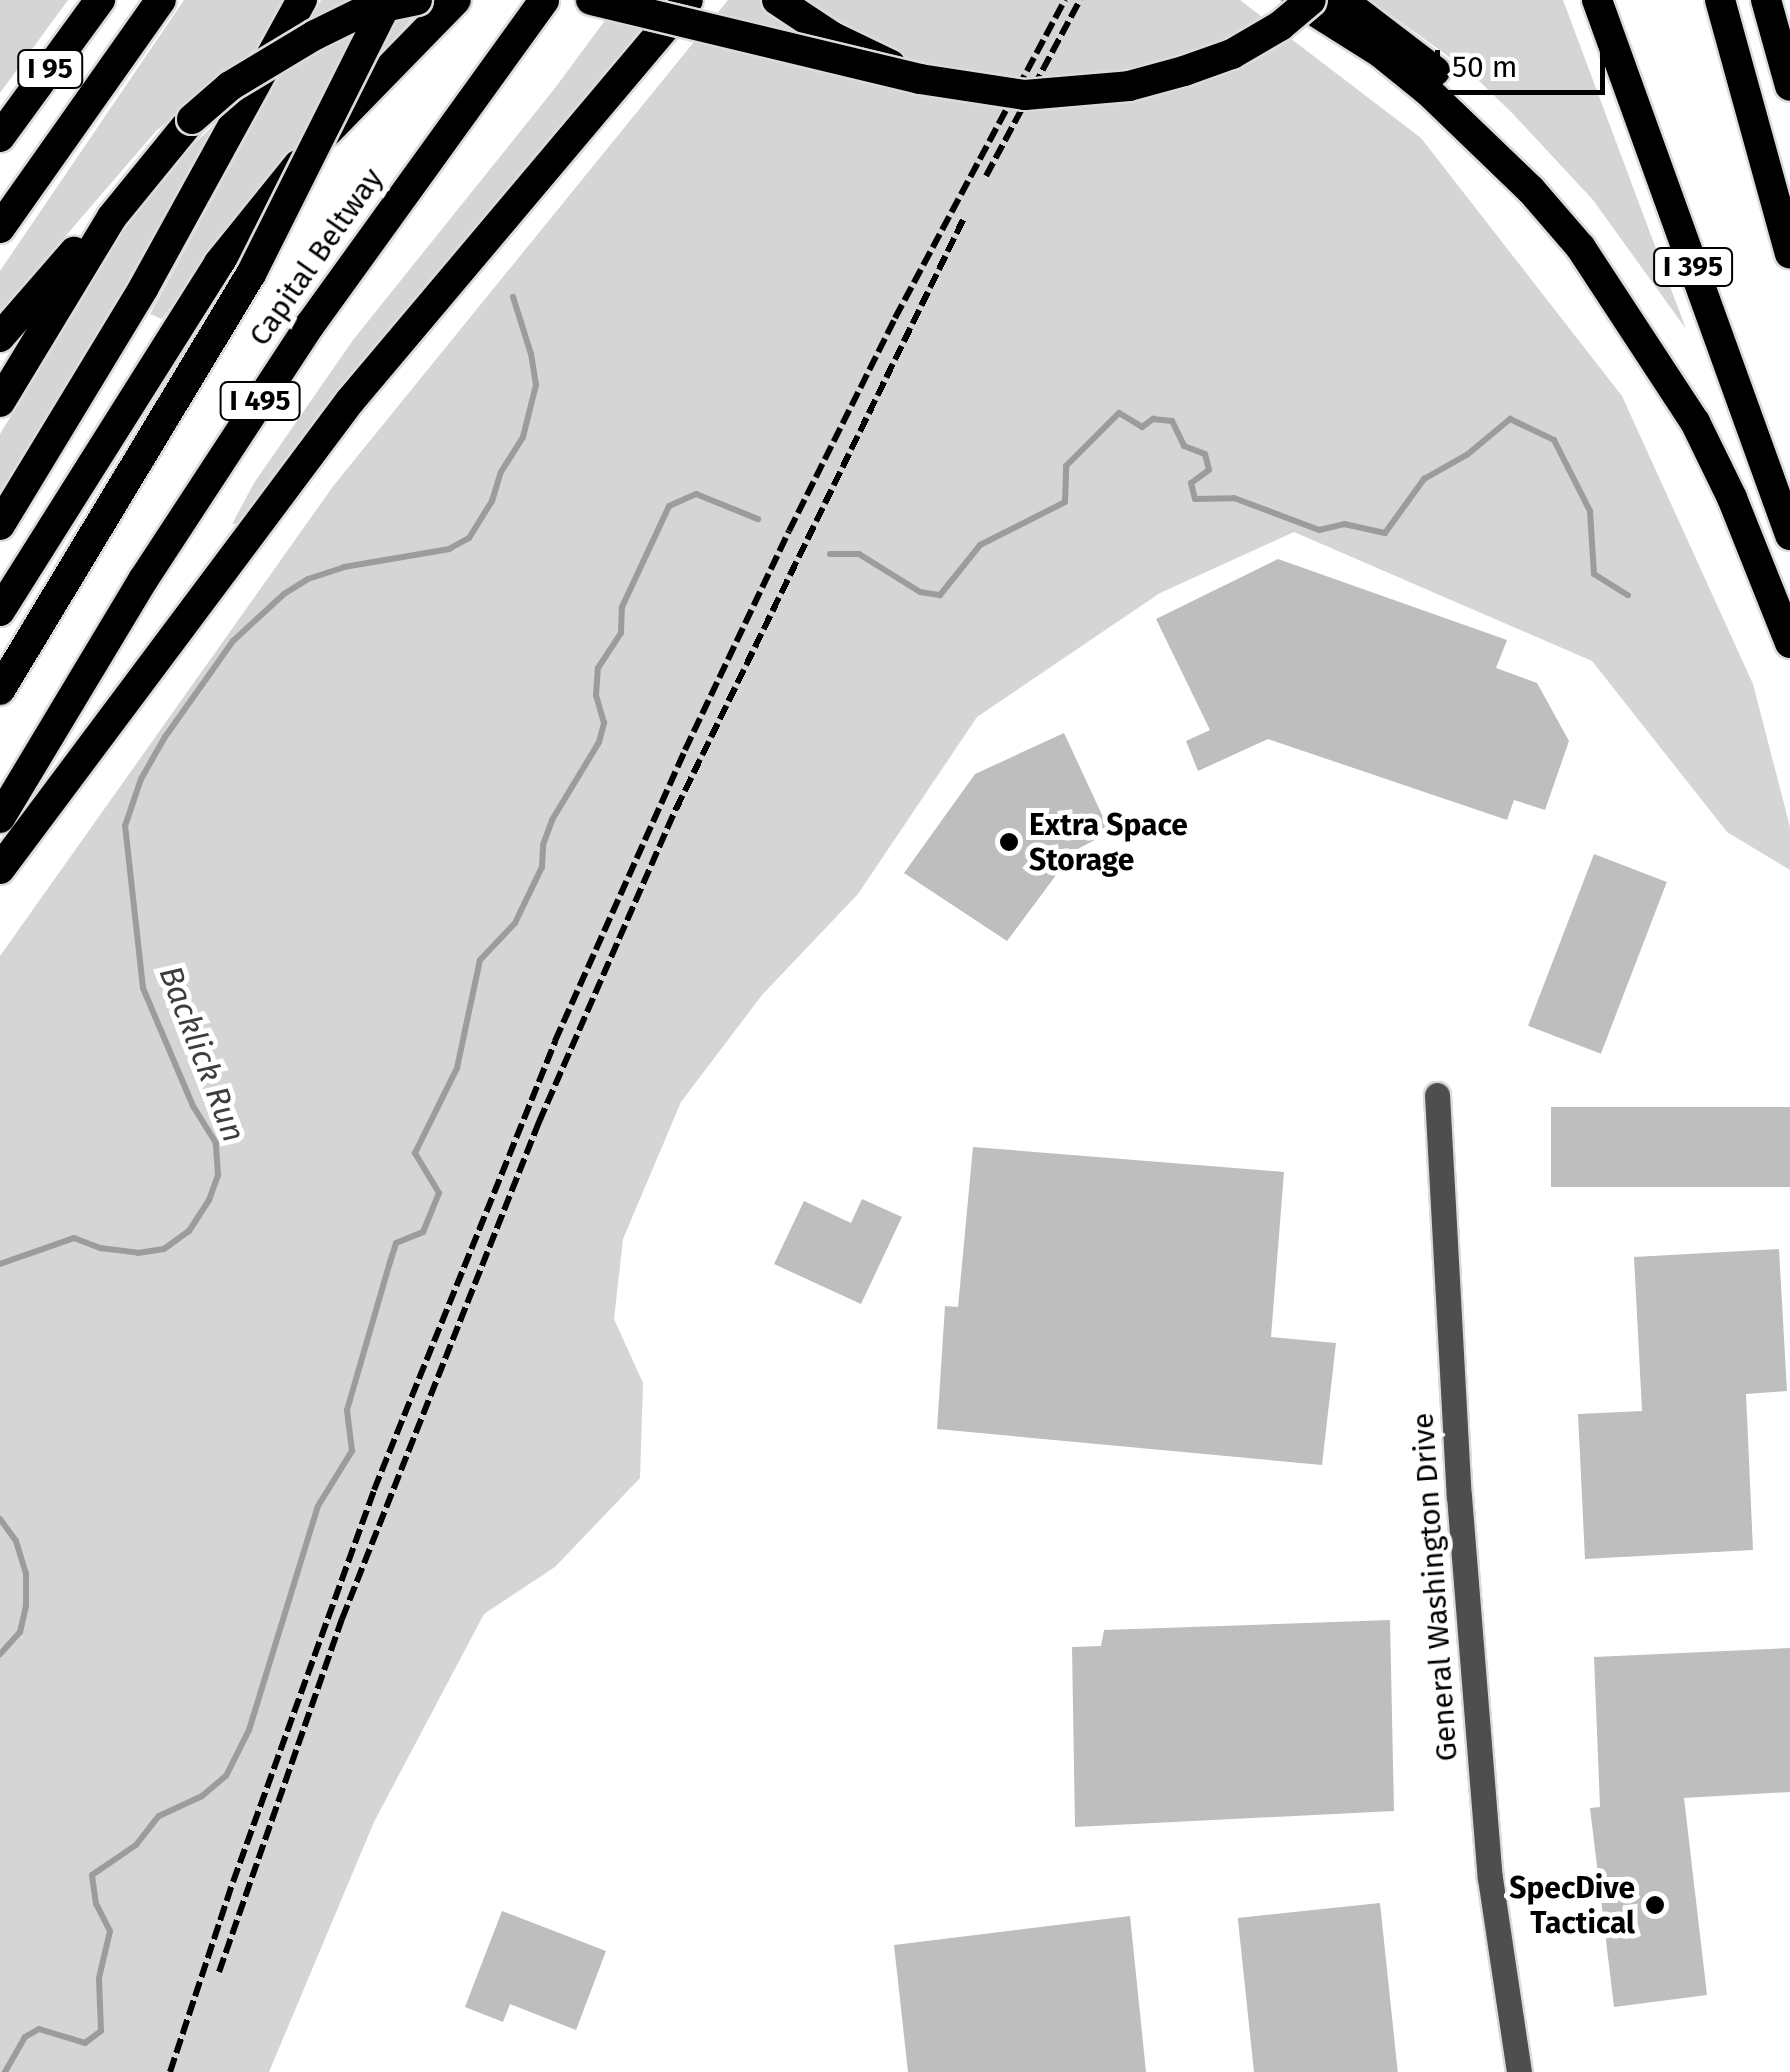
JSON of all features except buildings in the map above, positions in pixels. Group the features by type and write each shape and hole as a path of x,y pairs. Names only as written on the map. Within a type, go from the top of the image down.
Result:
{"highway":[{"name":"I 95","path":"0,138 100,0"},
{"path":"0,228 161,0"},
{"path":"0,525 144,288 302,0"},
{"path":"0,690 251,274 388,0"},
{"path":"0,336 192,119 230,86 314,35 364,11 417,0"},
{"path":"0,611 219,263 365,89 456,0"},
{"name":"Capital Beltway","path":"0,818 143,580 310,325 544,0"},
{"path":"591,0 920,79 1025,95 1129,86 1232,54 1280,26 1311,0"},
{"path":"0,868 350,401 688,0"},
{"path":"776,0 833,37 920,79"},
{"path":"1296,0 1381,53 1478,135 1581,248 1674,388"},
{"path":"1342,0 1397,38 1490,118 1540,172 1633,301 1732,498 1790,643"},
{"name":"I 395","path":"1597,0 1790,534"},
{"path":"1698,0 1788,247"},
{"path":"1720,0 1788,247"},
{"path":"1766,0 1790,86"},
{"path":"0,402 112,218 192,119"}],"street":[{"name":"General Washington Drive","path":"1437,1095 1459,1496 1490,1878 1518,2072"}],"shaded area":[{"path":"0,0 68,0 0,93"},
{"path":"184,0 282,0 255,49 156,131 0,312 0,271"},
{"path":"321,0 429,0 236,216 162,319 150,314"},
{"path":"620,0 670,0 242,523 232,524 254,483 353,340 555,88"},
{"path":"728,0 1240,0 1421,138 1622,396 1753,684 1790,827 1790,870 1727,832 1592,661 1294,532 1160,593 977,717 858,894 762,995 681,1102 623,1239 614,1319 643,1383 640,1478 555,1567 484,1614 374,1822 269,2072 0,2072 0,956 334,485"},
{"path":"1370,0 1563,0 1686,329 1593,200 1513,114 1470,72"},
{"path":"222,117 0,497 0,434 125,227 186,152"}],"waterway":[{"name":"Backlick Run","path":"0,1264 74,1238 100,1248 138,1253 164,1249 189,1231 209,1200 218,1175 216,1143 193,1106 143,988 125,826 141,779 165,737 233,641 284,594 308,579 344,567 449,549 469,538 523,437 536,385 531,354 513,297"},
{"path":"830,554 859,554 920,592 940,595 980,545 1065,502 1066,466 1119,413 1142,427 1153,419 1172,421 1184,446 1205,454 1209,470 1191,483 1195,499 1234,498 1319,530 1344,524 1385,533 1424,479 1468,454 1510,419 1554,440 1590,511 1594,574 1628,595"},
{"path":"5,2072 25,2037 39,2029 85,2043 101,2031 99,1978 110,1931 96,1904 92,1875 136,1845 159,1816 202,1796 226,1776 249,1730 318,1506 352,1451 347,1410 396,1243 423,1232 439,1193 415,1153 457,1068 480,960 515,923 542,867 543,845 552,820 599,742 604,723 596,695 598,668 621,633 622,607 669,506 696,494 758,519"},
{"name":"Backlick Run","path":"0,1519 16,1541 26,1574 26,1606 20,1632 0,1654"}],"railway":[{"path":"170,2072 233,1882 374,1490 555,1041 685,750 789,531 895,318 1065,0"},
{"path":"986,176 1080,0"},
{"path":"219,1972 342,1619 539,1122 676,809 963,220"}],"place":[{"name":"Extra Space Storage","path":"1009,842"},
{"name":"SpecDive Tactical","path":"1655,1905"}]}
